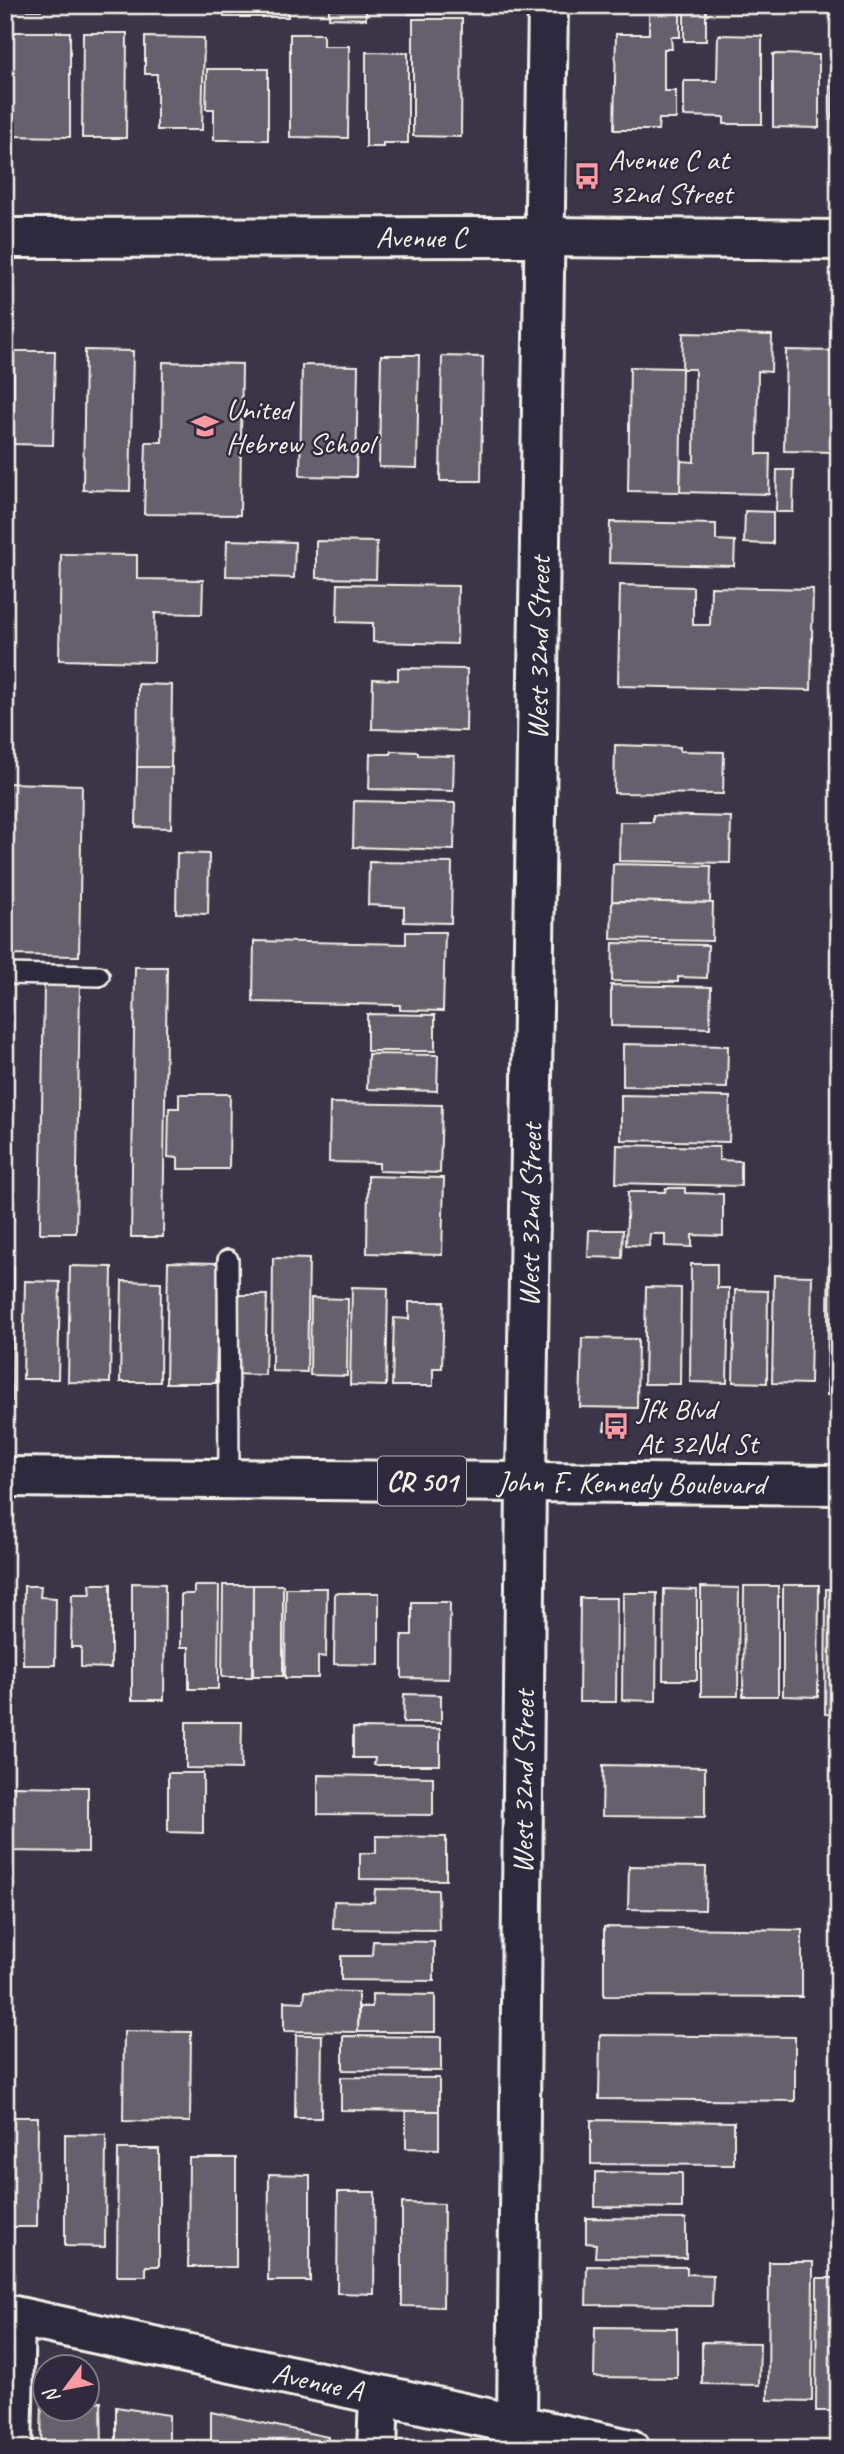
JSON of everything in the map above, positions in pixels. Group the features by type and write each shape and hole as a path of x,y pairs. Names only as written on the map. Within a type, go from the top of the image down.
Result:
{"street":[{"name":"West 32nd Street","path":"517,2424 526,1481 548,5"},
{"name":"Avenue C","path":"5,238 545,237 839,240"},
{"name":"John F. Kennedy Boulevard","path":"5,1477 839,1485"},
{"name":"Avenue A","path":"10,2316 630,2449"},
{"path":"10,2316 12,2449"},
{"path":"377,2449 379,2396"}],"lane":[{"path":"5,974 99,976"},
{"path":"229,1260 229,1479"}],"building":[{"path":"7,5 41,5 41,10 7,10"},
{"path":"224,5 288,5 288,17 224,17"},
{"path":"329,5 366,5 366,19 329,18"},
{"path":"409,5 445,5 445,14 409,14"},
{"path":"649,5 680,5 680,37 671,37 672,49 664,49 664,91 676,91 676,119 659,119 658,130 614,130 616,34 649,34"},
{"path":"684,5 706,5 706,41 684,41"},
{"path":"413,19 462,19 461,137 413,136"},
{"path":"833,22 839,22 839,119 832,119"},
{"path":"7,32 70,32 70,137 7,136"},
{"path":"83,33 127,33 126,138 82,138"},
{"path":"290,34 323,34 323,46 349,46 348,138 290,137"},
{"path":"718,35 762,36 762,124 724,124 724,117 684,116 684,81 717,81"},
{"path":"145,37 204,38 202,130 157,130 157,74 145,74"},
{"path":"366,52 408,53 408,143 383,143 383,147 366,147"},
{"path":"773,54 819,55 819,128 773,127"},
{"path":"207,69 268,69 268,140 214,140 214,109 206,109"},
{"path":"683,333 772,335 771,372 758,371 757,454 770,454 769,494 680,492 681,461 694,462 695,369 682,369"},
{"path":"85,350 133,351 130,491 83,490"},
{"path":"786,350 837,351 835,452 784,451"},
{"path":"14,351 55,351 53,445 13,444"},
{"path":"381,355 419,355 417,468 379,467"},
{"path":"442,356 483,357 481,481 440,481"},
{"path":"163,362 242,364 240,515 144,514 146,442 162,442"},
{"path":"302,365 358,366 356,477 300,476"},
{"path":"630,367 682,368 680,492 628,491"},
{"path":"777,470 794,470 793,512 776,512"},
{"path":"745,511 773,512 773,544 744,543"},
{"path":"610,522 716,524 716,540 735,541 734,566 609,563"},
{"path":"227,540 295,542 294,578 226,576"},
{"path":"316,541 377,542 376,579 316,578"},
{"path":"61,554 137,555 137,579 203,580 202,614 155,613 154,662 59,660"},
{"path":"338,584 458,586 457,644 373,642 373,623 337,622"},
{"path":"620,585 693,587 693,625 710,625 711,587 813,589 811,690 618,686"},
{"path":"398,668 467,669 466,731 372,729 373,679 398,680"},
{"path":"138,684 172,685 171,767 137,767"},
{"path":"5,712 9,712 9,763 5,763"},
{"path":"615,745 680,747 680,751 724,752 723,794 614,793"},
{"path":"391,751 454,756 453,791 369,789 370,754 391,754"},
{"path":"137,767 172,767 171,828 136,827"},
{"path":"5,783 82,785 79,956 5,955"},
{"path":"354,801 455,803 454,850 353,847"},
{"path":"653,815 731,817 730,863 619,861 620,822 653,822"},
{"path":"177,853 209,854 208,914 176,913"},
{"path":"369,862 452,863 451,923 404,922 404,907 368,905"},
{"path":"613,864 711,866 710,903 612,901"},
{"path":"612,901 713,903 712,941 611,939"},
{"path":"406,932 445,932 443,1011 400,1010 400,1005 253,1002 254,941 406,944"},
{"path":"613,943 708,945 707,978 678,977 678,982 612,981"},
{"path":"135,967 167,967 163,1237 131,1237"},
{"path":"44,985 80,986 76,1233 40,1233"},
{"path":"611,985 711,987 710,1028 611,1026"},
{"path":"367,1014 435,1015 435,1051 367,1051"},
{"path":"623,1044 728,1046 727,1088 623,1086"},
{"path":"368,1054 438,1055 437,1091 367,1089"},
{"path":"179,1094 230,1094 229,1169 178,1169 178,1158 168,1157 169,1108 179,1108"},
{"path":"621,1095 730,1097 729,1142 621,1140"},
{"path":"330,1103 442,1105 440,1173 379,1171 379,1163 329,1162"},
{"path":"617,1145 719,1147 719,1160 741,1161 741,1186 616,1183"},
{"path":"368,1176 444,1178 442,1255 367,1253"},
{"path":"666,1188 685,1188 685,1193 723,1194 723,1236 692,1235 692,1247 665,1246 665,1234 650,1234 649,1246 626,1245 628,1192 665,1192"},
{"path":"589,1230 623,1230 622,1258 588,1257"},
{"path":"829,1248 839,1248 839,1396 827,1395"},
{"path":"273,1258 309,1259 307,1372 272,1371"},
{"path":"168,1262 219,1263 216,1383 166,1383"},
{"path":"691,1264 717,1264 717,1288 729,1288 727,1383 690,1382"},
{"path":"5,1266 14,1266 12,1401 5,1401"},
{"path":"70,1266 112,1267 110,1383 68,1382"},
{"path":"774,1275 812,1276 810,1384 772,1383"},
{"path":"25,1281 60,1282 58,1379 23,1379"},
{"path":"122,1281 161,1282 160,1382 120,1382"},
{"path":"352,1287 388,1288 386,1386 350,1385"},
{"path":"646,1287 681,1288 680,1384 644,1384"},
{"path":"735,1290 768,1291 767,1383 733,1382"},
{"path":"231,1295 267,1295 265,1375 230,1374"},
{"path":"311,1298 348,1299 347,1376 310,1375"},
{"path":"409,1302 444,1302 442,1368 433,1368 433,1386 392,1386 394,1318 409,1319"},
{"path":"582,1338 638,1339 637,1408 580,1407"},
{"path":"605,1423 624,1423 624,1430 604,1430"},
{"path":"5,1582 10,1582 9,1665 5,1665"},
{"path":"132,1583 165,1584 164,1700 132,1700"},
{"path":"90,1584 111,1584 111,1668 81,1667 81,1647 71,1647 72,1594 91,1594"},
{"path":"223,1585 253,1585 252,1677 222,1677"},
{"path":"253,1585 283,1585 283,1676 253,1676"},
{"path":"783,1585 819,1585 818,1697 783,1696"},
{"path":"24,1586 41,1586 40,1597 56,1598 55,1665 23,1665"},
{"path":"194,1586 219,1586 218,1689 189,1689 189,1647 181,1647 181,1594 194,1594"},
{"path":"744,1586 778,1586 778,1696 743,1696"},
{"path":"701,1587 739,1588 738,1696 701,1696"},
{"path":"286,1588 327,1588 326,1657 318,1656 318,1678 285,1678"},
{"path":"664,1589 697,1590 697,1680 663,1680"},
{"path":"826,1589 839,1589 839,1715 825,1714"},
{"path":"335,1593 379,1593 379,1665 334,1664"},
{"path":"623,1593 657,1593 656,1701 622,1700"},
{"path":"580,1598 617,1598 616,1702 579,1702"},
{"path":"412,1602 450,1602 449,1679 402,1678 402,1635 412,1635"},
{"path":"404,1694 441,1695 441,1723 403,1723"},
{"path":"186,1722 242,1722 241,1769 186,1768"},
{"path":"353,1728 440,1729 440,1765 374,1765 375,1758 353,1758"},
{"path":"603,1765 705,1767 705,1817 602,1816"},
{"path":"168,1773 203,1773 203,1833 168,1832"},
{"path":"318,1775 433,1777 433,1815 318,1814"},
{"path":"5,1786 88,1787 88,1852 5,1851"},
{"path":"376,1836 446,1837 446,1880 360,1879 360,1853 376,1853"},
{"path":"629,1866 706,1867 705,1910 628,1909"},
{"path":"375,1889 438,1890 439,1930 333,1929 334,1901 374,1902"},
{"path":"604,1927 802,1930 802,1997 604,1996"},
{"path":"373,1941 434,1942 434,1981 341,1980 341,1956 372,1956"},
{"path":"305,1991 358,1992 358,2032 284,2031 284,2001 304,2002"},
{"path":"372,1994 435,1995 435,2032 358,2032 359,2007 372,2007"},
{"path":"124,2031 191,2032 190,2122 123,2121"},
{"path":"296,2035 322,2035 321,2118 295,2118"},
{"path":"600,2035 795,2037 795,2101 599,2099"},
{"path":"343,2036 441,2037 441,2071 343,2070"},
{"path":"341,2077 439,2078 439,2111 341,2110"},
{"path":"406,2111 439,2111 439,2149 406,2148"},
{"path":"5,2117 38,2117 37,2227 5,2227"},
{"path":"591,2120 734,2122 734,2165 591,2164"},
{"path":"65,2134 106,2135 105,2247 65,2246"},
{"path":"118,2149 159,2149 159,2266 146,2266 146,2276 117,2276"},
{"path":"189,2158 236,2158 236,2267 188,2267"},
{"path":"595,2172 682,2173 682,2208 595,2207"},
{"path":"269,2174 310,2175 310,2281 268,2281"},
{"path":"338,2192 375,2192 374,2294 337,2293"},
{"path":"402,2203 444,2204 443,2307 402,2306"},
{"path":"586,2218 686,2219 686,2258 595,2257 596,2244 586,2243"},
{"path":"769,2262 813,2262 812,2401 768,2400"},
{"path":"587,2266 687,2267 687,2274 713,2275 712,2306 586,2305"},
{"path":"817,2278 839,2278 839,2411 816,2411"},
{"path":"595,2327 677,2328 677,2378 594,2377"},
{"path":"702,2342 760,2343 759,2385 702,2384"},
{"path":"116,2407 169,2415 169,2449 116,2449"},
{"path":"211,2412 328,2437 327,2449 211,2449"},
{"path":"42,2422 101,2422 102,2449 41,2449"}],"place":[{"name":"Avenue C at 32nd Street","path":"587,176"},
{"name":"United Hebrew School","path":"205,426"},
{"name":"Jfk Blvd At 32Nd St","path":"616,1426"}]}
